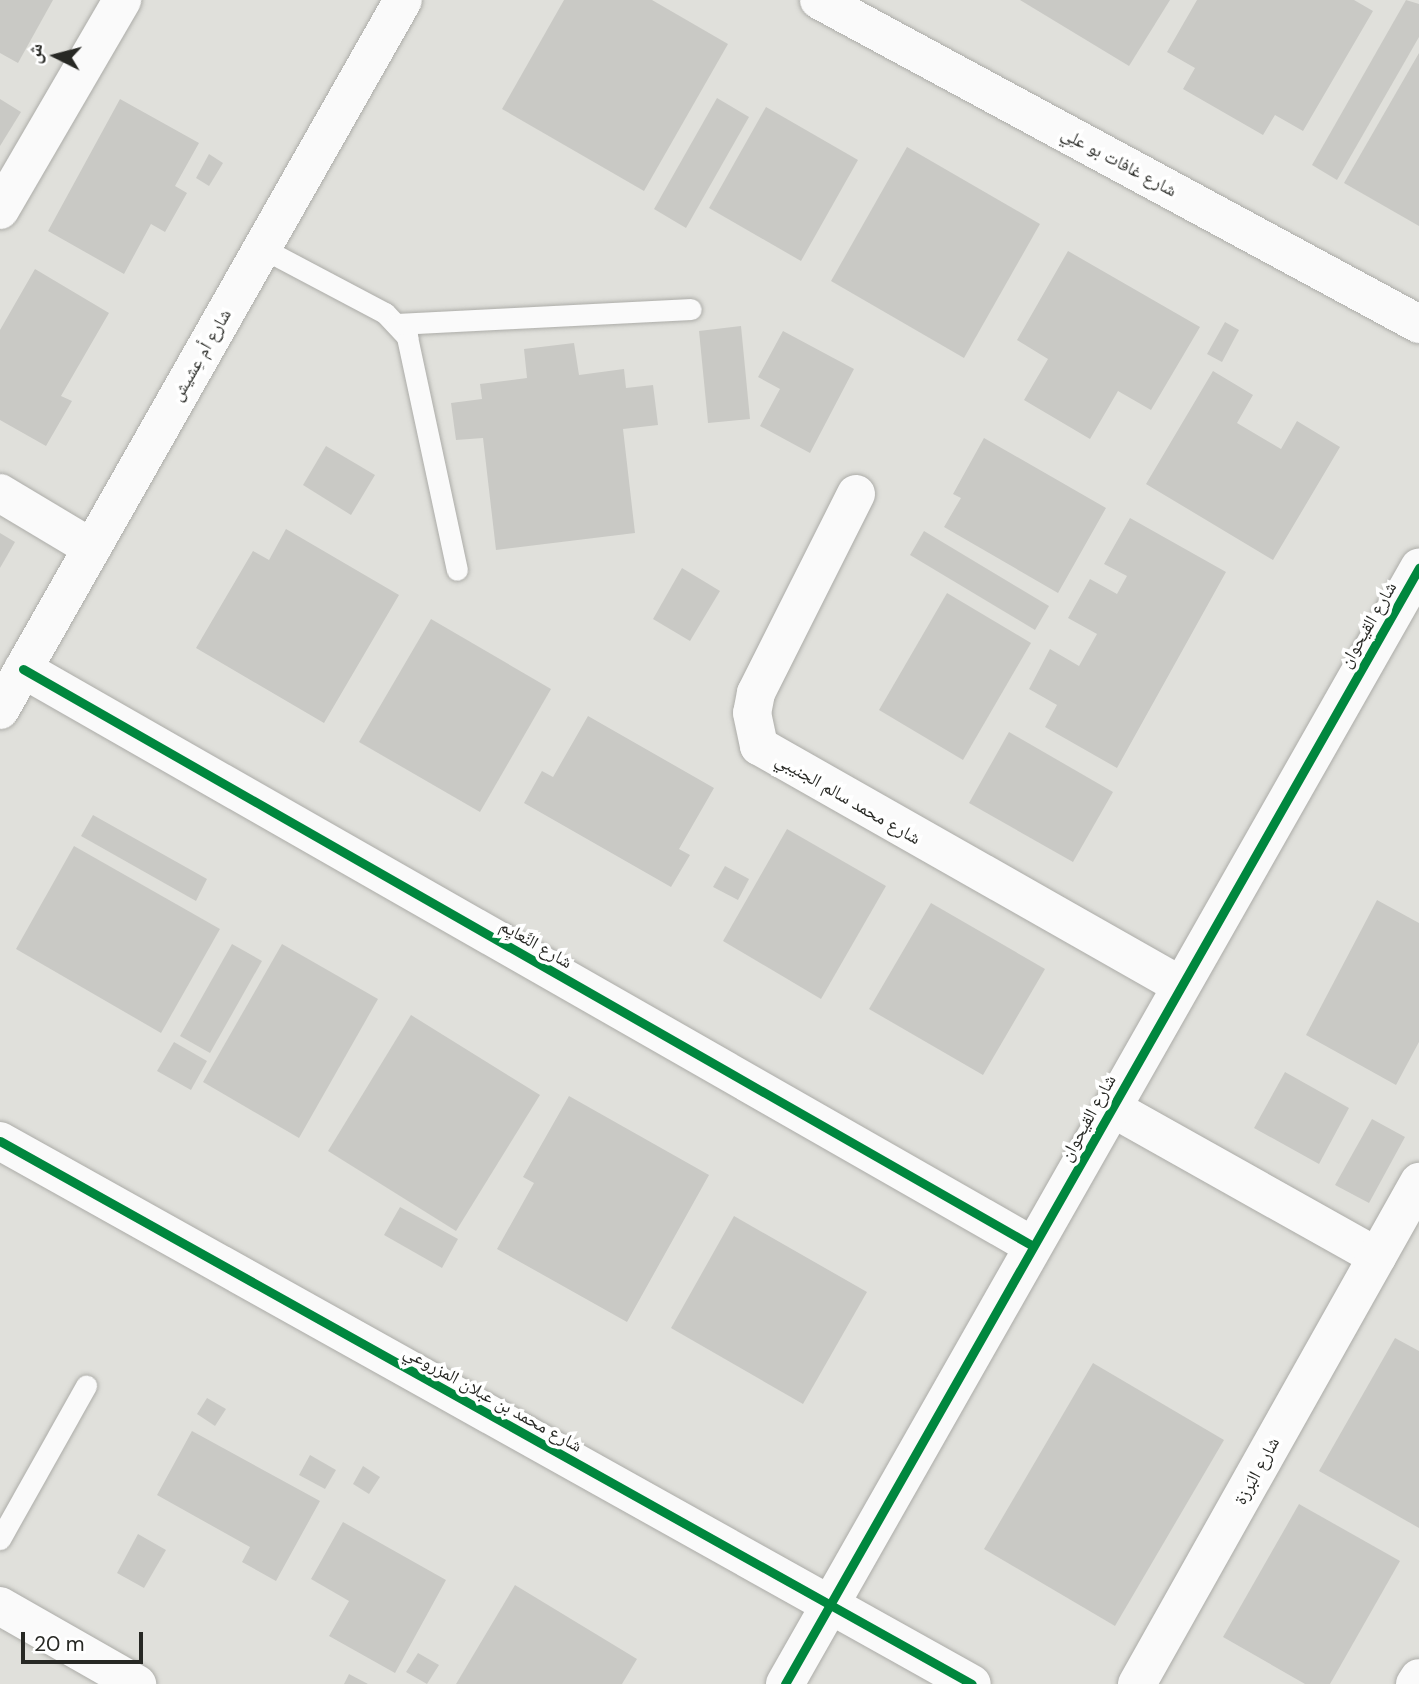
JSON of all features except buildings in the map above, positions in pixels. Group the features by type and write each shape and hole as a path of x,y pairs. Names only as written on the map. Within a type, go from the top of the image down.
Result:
{"street":[{"path":"0,211 122,0"},
{"name":"شارع أم عِشيش","path":"0,710 403,0"},
{"name":"شارع غافات بو علِي","path":"819,0 1419,324"},
{"path":"0,493 92,548"},
{"name":"شارع محمد سالم الجنيبي","path":"856,494 756,693 752,713 759,746 1180,985"},
{"name":"شارع القيحوان","path":"785,1684 1419,568"},
{"name":"شارع النَّعايِم","path":"23,669 1033,1246"},
{"path":"1112,1108 1377,1257"},
{"name":"شارع محمد بن عبلان المزروعي","path":"0,1140 972,1684"},
{"name":"شارع البَرزة","path":"1138,1684 1419,1182"},
{"path":"0,1606 137,1684"},
{"path":"1415,1684 1419,1678"}],"lane":[{"path":"262,248 397,324 414,351 457,570"},
{"path":"397,324 691,309"},
{"path":"0,1539 86,1386"}],"cycle path":[{"path":"785,1684 1419,568"},
{"path":"23,669 1033,1246"},
{"path":"0,1141 972,1684"}]}
